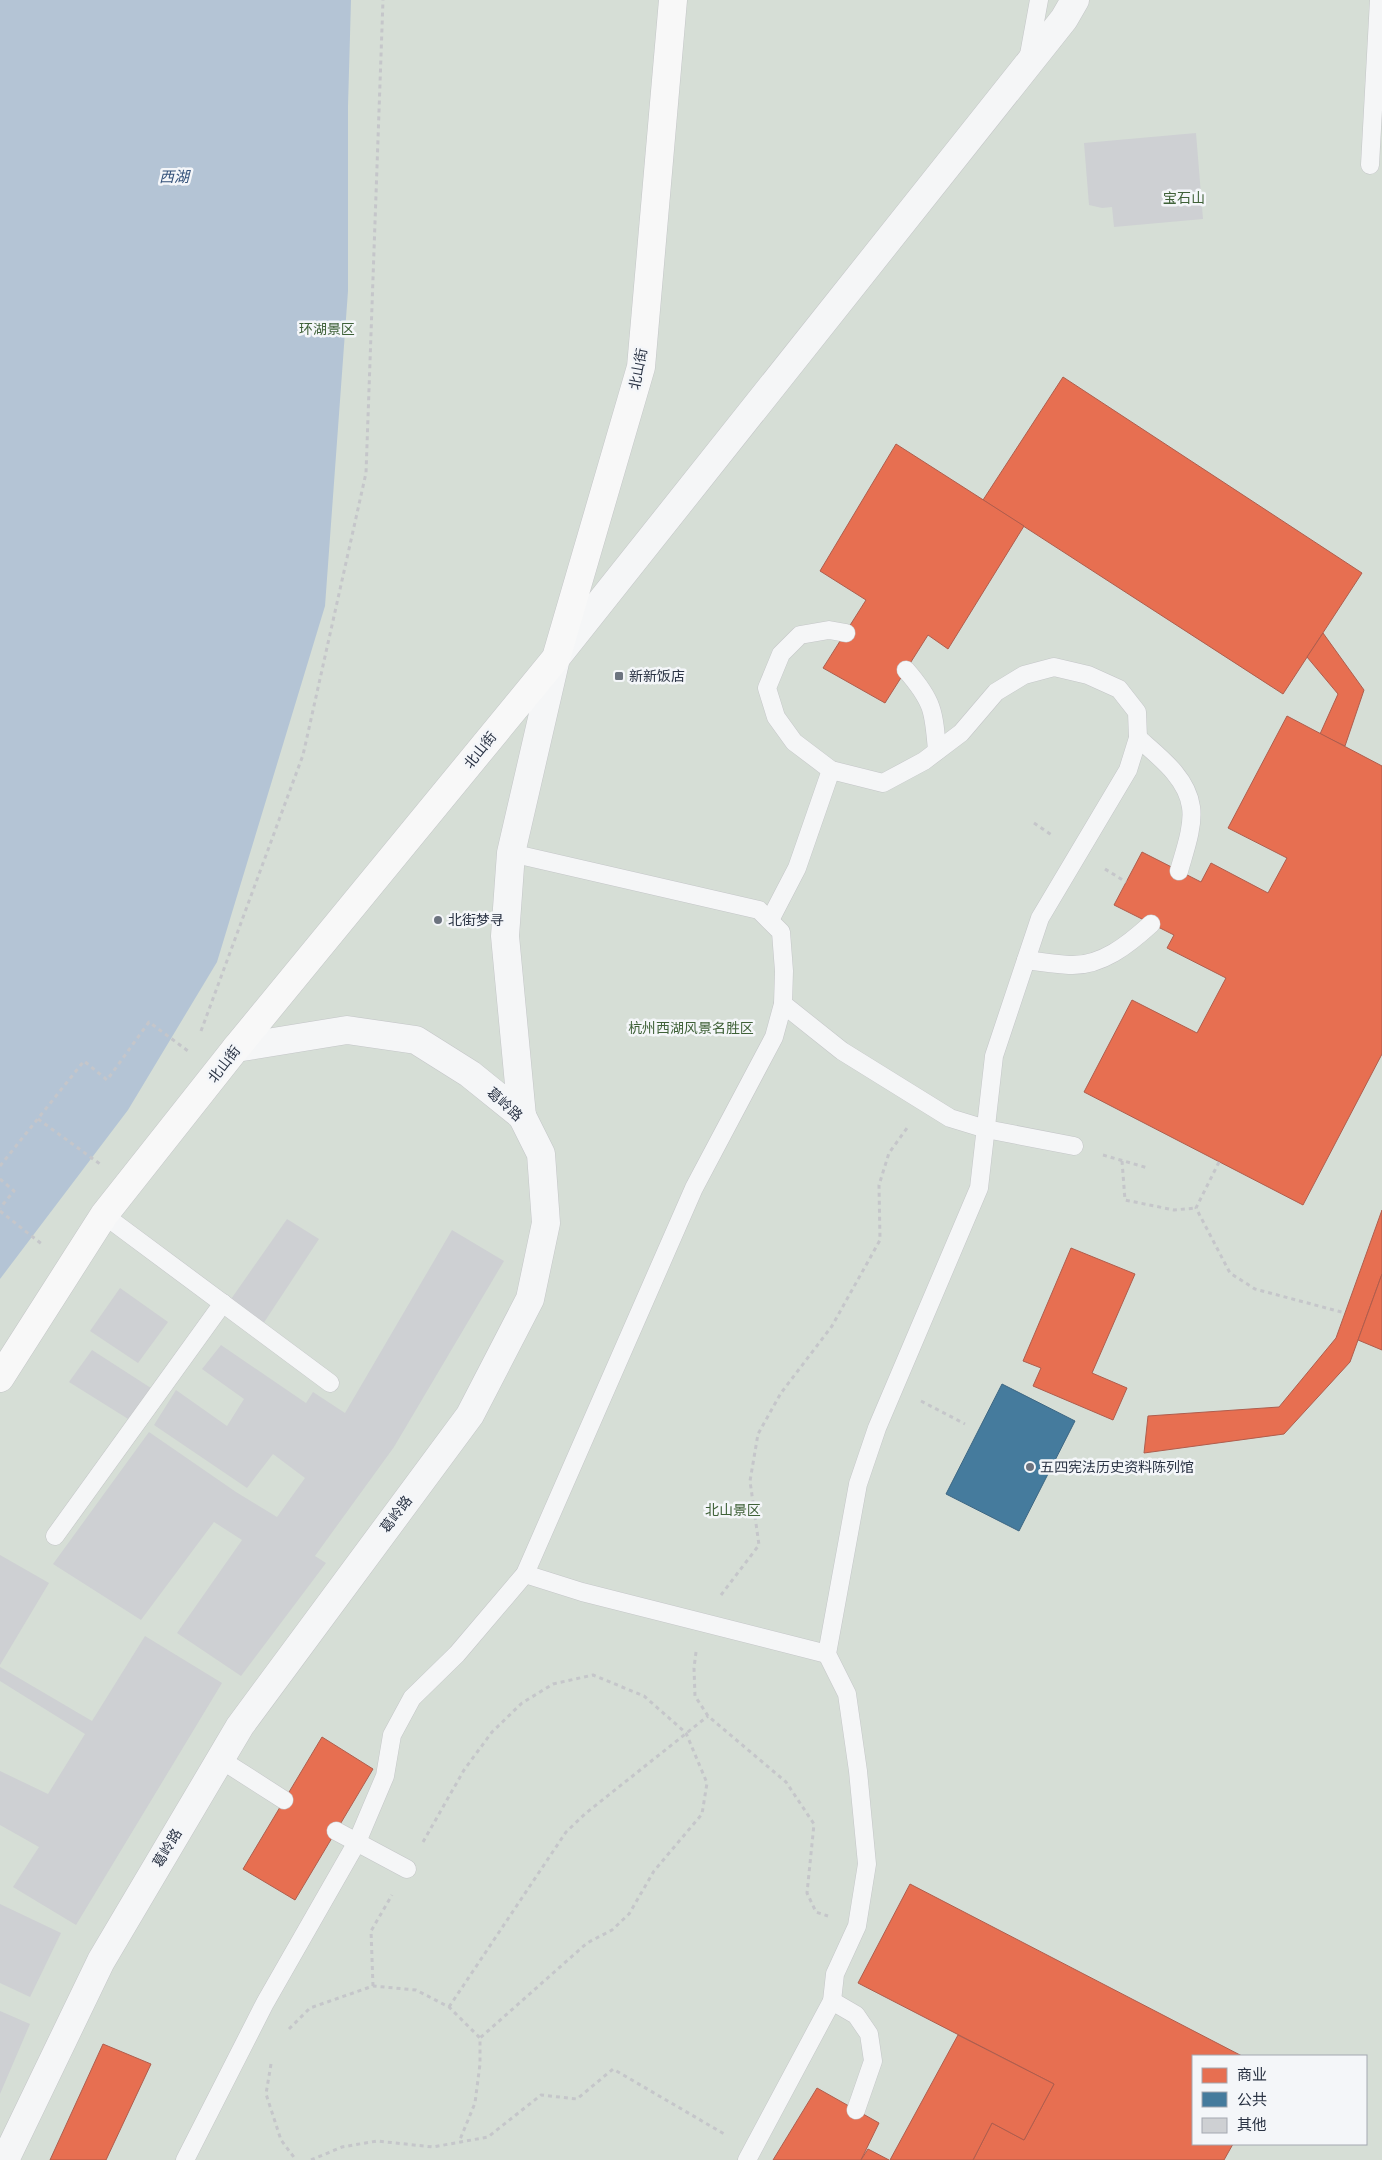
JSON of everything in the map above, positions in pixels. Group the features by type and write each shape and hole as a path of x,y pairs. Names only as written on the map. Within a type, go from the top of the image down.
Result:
{"main road":[{"name":"北山街","path":"0,1378 104,1215 236,1048 556,658 641,367 673,0"}],"street":[{"path":"522,1116 505,936 511,853 556,658 1027,66 1064,18 1075,0"},
{"name":"葛岭路","path":"5,2160 101,1960 240,1726 470,1415 530,1299 546,1223 540,1154 522,1116 470,1074 416,1040 347,1030 236,1048"}],"lane":[{"path":"1027,66 1038,0"},
{"path":"1370,165 1379,0"},
{"path":"750,2155 832,2001 835,1974 857,1926 867,1864 848,1694 827,1654 858,1484 877,1428 979,1188 994,1056 1040,918 1128,770 1138,738 1137,712 1119,689 1088,675 1054,667 1024,675 996,692 961,733 924,761 883,783 830,770 794,742 776,717 767,688 781,654 800,635 829,630 846,633"},
{"path":"906,670 922,688 934,713 937,751"},
{"path":"1138,738 1180,779 1191,807 1189,836 1179,871"},
{"path":"770,920 798,868 830,770"},
{"path":"185,2160 265,2003 357,1842 385,1776 392,1735 412,1698 457,1654 526,1574 694,1188 774,1037 783,1004 784,970 781,932 759,910 511,853"},
{"path":"1026,960 1071,966 1098,961 1129,944 1151,924"},
{"path":"783,1004 842,1051 950,1118 986,1129 1074,1146"},
{"path":"104,1215 330,1383"},
{"path":"55,1536 223,1303"},
{"path":"526,1574 582,1592 827,1654"},
{"path":"220,1759 284,1800"},
{"path":"336,1831 407,1869"},
{"path":"832,2001 856,2015 869,2034 873,2061 856,2110"}],"path":[{"path":"199,1035 303,754 366,473 383,0"},
{"path":"0,1166 84,1061 108,1080 149,1022 190,1053 193,1049"},
{"path":"857,1926 816,1912 807,1893 814,1824 786,1782 708,1716 695,1696 694,1668 700,1622 759,1545 750,1481 758,1434 781,1393 832,1326 880,1240 879,1185 889,1153 925,1103"},
{"path":"38,1118 106,1169"},
{"path":"1074,1146 1148,1168"},
{"path":"1122,1160 1125,1200 1174,1210 1196,1208"},
{"path":"1196,1208 1219,1162"},
{"path":"0,1179 14,1191 0,1210 48,1250"},
{"path":"1196,1208 1230,1273 1255,1289 1345,1313"},
{"path":"895,1386 965,1424"},
{"path":"373,1986 371,1931 464,1770 492,1732 522,1703 553,1684 593,1676 644,1696 686,1733 706,1783 702,1814 654,1871 629,1914 612,1930 587,1943 480,2038"},
{"path":"449,2007 566,1832 586,1813 708,1716"},
{"path":"287,2030 310,2008 373,1986 416,1990 449,2007 480,2038 480,2064 475,2103 458,2143"},
{"path":"272,2059 266,2094 281,2140 296,2160"},
{"path":"311,2160 342,2146 377,2141 433,2147 488,2137 541,2095 577,2099 613,2069 750,2155"}],"green space":[{"name":"北山景区","path":"0,0 1382,0 1382,2160 0,2160"}],"water":[{"name":"西湖","path":"0,0 351,0 348,106 348,291 325,606 217,962 128,1110 0,1279"}],"building: 商业":[{"path":"1063,377 1362,573 1283,694 983,500"},
{"path":"896,444 1024,526 948,649 928,635 885,703 823,668 866,600 820,571"},
{"path":"1323,633 1364,690 1345,746 1320,734 1338,694 1307,657"},
{"path":"1287,716 1382,766 1382,1054 1303,1205 1084,1092 1132,1000 1197,1033 1226,978 1167,948 1174,935 1114,905 1142,852 1201,882 1211,863 1268,893 1287,858 1228,828"},
{"path":"1382,1210 1382,1274 1350,1362 1284,1434 1144,1453 1148,1416 1279,1407 1336,1338"},
{"path":"1071,1248 1135,1274 1092,1373 1127,1388 1113,1420 1033,1386 1041,1368 1023,1361"},
{"path":"1382,1274 1382,1350 1358,1340"},
{"path":"322,1737 373,1769 295,1900 243,1869"},
{"path":"910,1884 1240,2055 1192,2055 1192,2145 1232,2145 1224,2160 973,2160 992,2123 1024,2140 1054,2084 858,1983"},
{"path":"958,2035 1054,2084 1024,2140 992,2123 973,2160 890,2160"},
{"path":"103,2044 151,2064 106,2160 50,2160"},
{"path":"817,2088 879,2123 861,2160 773,2160"},
{"path":"868,2149 889,2160 861,2160"}],"building: 公共":[{"path":"1002,1384 1075,1421 1019,1531 946,1494"}],"building: 其他":[{"path":"1196,133 1203,219 1114,227 1112,207 1102,208 1089,205 1084,143"},
{"path":"287,1219 319,1239 263,1324 229,1302"},
{"path":"452,1230 504,1261 394,1447 315,1556 326,1563 241,1676 177,1633 242,1540 214,1522 141,1620 53,1564 149,1432 236,1492 277,1517 305,1478 273,1454 247,1488 154,1425 176,1390 227,1426 244,1399 202,1369 221,1345 306,1403 313,1392 345,1413"},
{"path":"120,1288 168,1322 138,1363 90,1331"},
{"path":"92,1350 154,1390 133,1422 69,1382"},
{"path":"0,1555 49,1583 0,1665"},
{"path":"145,1636 222,1683 76,1925 13,1887 39,1847 0,1825 0,1771 48,1794 85,1734 0,1681 0,1667 92,1721"},
{"path":"0,1904 61,1933 30,1997 0,1983"},
{"path":"0,2011 30,2024 0,2094"}],"place":[{"name":"新新饭店","path":"619,676"},
{"name":"北街梦寻","path":"438,920"},
{"name":"五四宪法历史资料陈列馆","path":"1030,1467"}],"park label":[{"name":"宝石山","path":"1184,198"},
{"name":"环湖景区","path":"327,329"},
{"name":"杭州西湖风景名胜区","path":"691,1028"}]}
